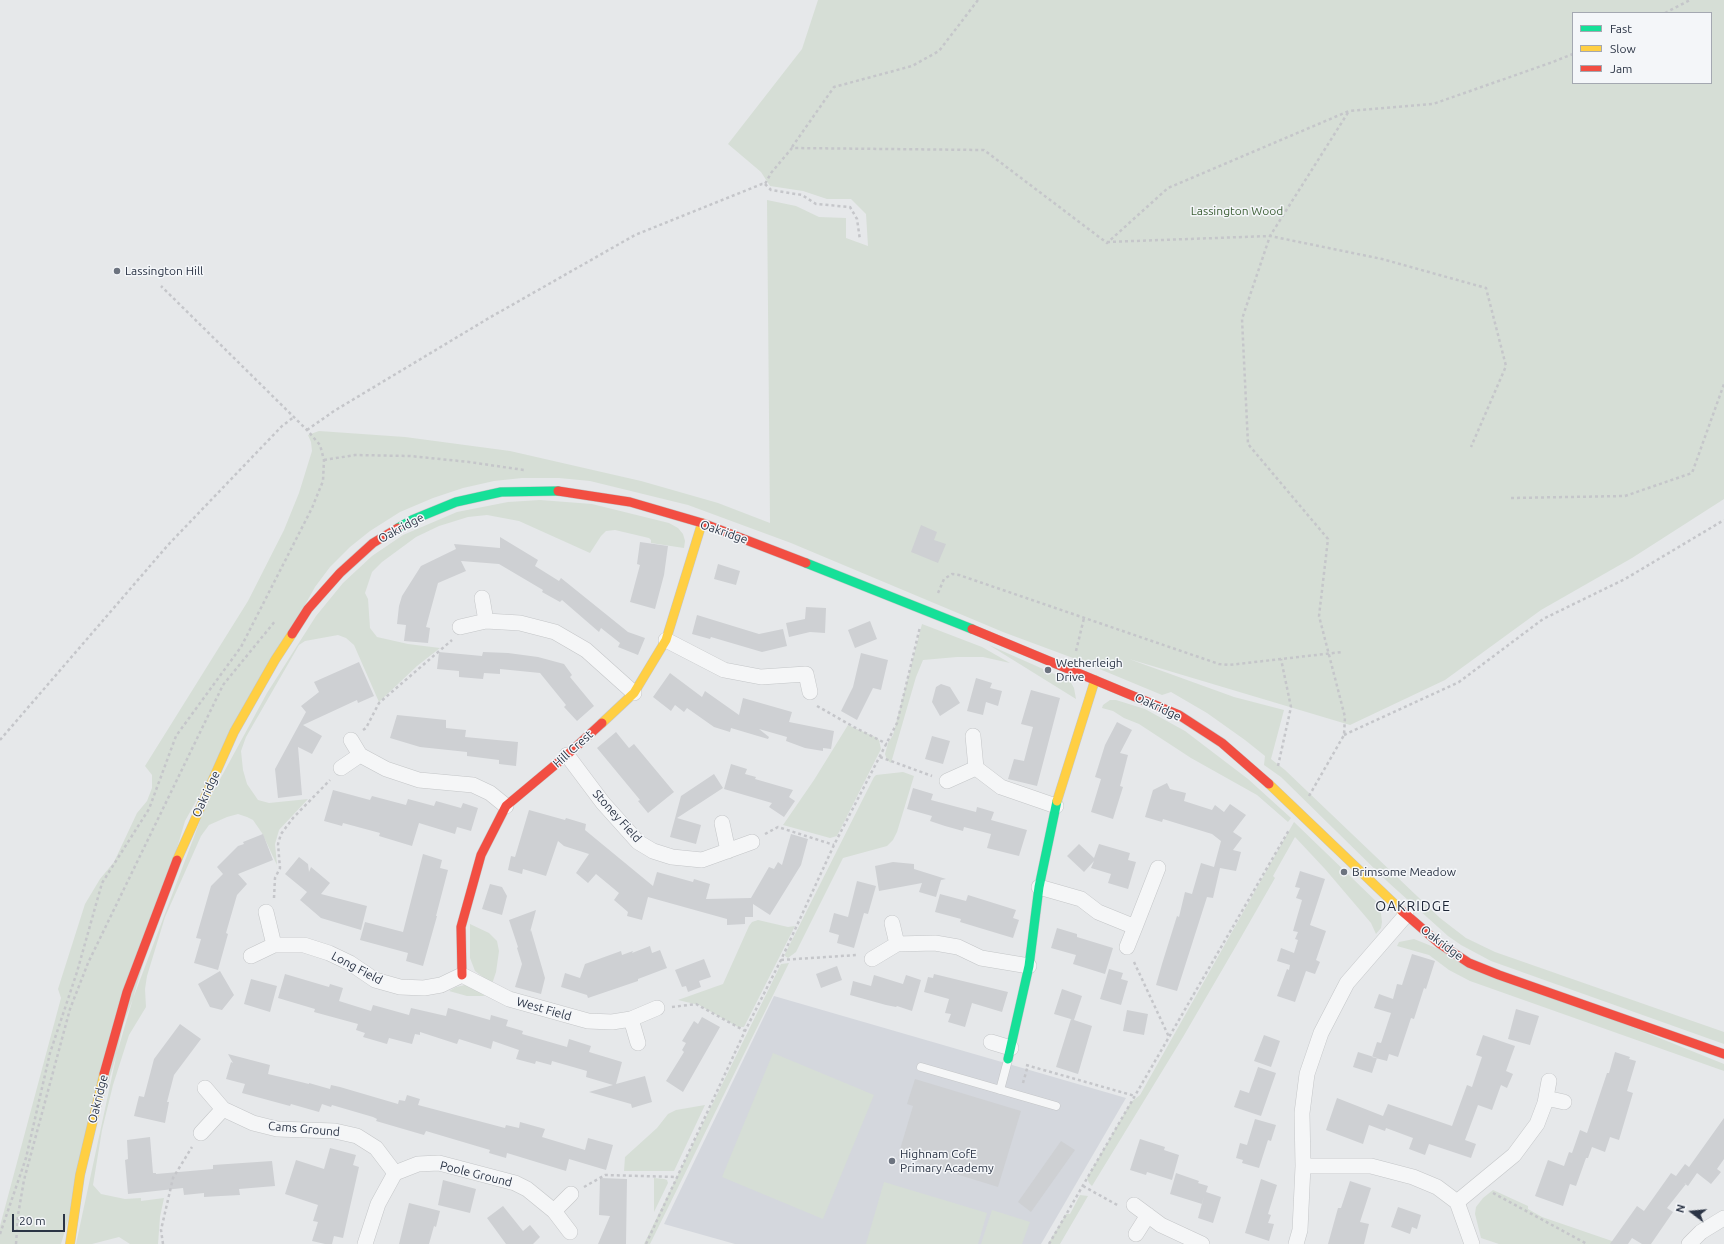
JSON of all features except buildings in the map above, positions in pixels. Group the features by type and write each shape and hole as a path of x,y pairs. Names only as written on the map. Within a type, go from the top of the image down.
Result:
{"street":[{"name":"Oakridge","path":"70,1244 80,1175 98,1096 125,1000 180,852 234,732 275,660 308,609 340,573 373,543 412,520 456,502 501,492 563,491 630,502 702,523 928,610 1151,702 1179,716 1222,743 1300,811 1406,915 1440,944 1469,963 1499,975 1724,1054"},
{"name":"Hill Crest","path":"462,975 460,927 480,855 506,806 567,755 634,692 666,640 702,523"},
{"path":"482,598 486,622"},
{"path":"460,627 486,622 520,623 554,632 586,650 634,692"},
{"path":"666,640 724,670 761,677 806,674 810,692"},
{"path":"991,1042 1009,1054 1029,966 1039,887 1056,806 1095,680"},
{"path":"973,736 976,768 1001,787 1056,806"},
{"path":"352,740 360,755 386,769 419,780 473,784 490,793 506,806"},
{"path":"341,768 360,755"},
{"name":"Stoney Field","path":"567,755 608,808 638,842 648,848 672,857 702,860 752,842"},
{"path":"947,781 976,768"},
{"path":"722,823 728,851"},
{"path":"1127,947 1158,868"},
{"path":"1039,887 1081,899 1098,912 1135,927"},
{"path":"266,912 274,945"},
{"path":"1296,1244 1300,1230 1303,1166 1302,1113 1307,1074 1321,1033 1347,982 1406,915"},
{"path":"892,922 897,944"},
{"path":"872,959 897,944 935,943 958,947 981,958 1029,966"},
{"name":"Long Field","path":"251,956 274,945 304,945 329,953 350,963 376,980 400,988 424,988 441,985 462,975"},
{"name":"West Field","path":"462,975 509,999 588,1021 612,1022 631,1019 657,1008"},
{"path":"631,1019 638,1044"},
{"path":"1457,1202 1514,1155 1537,1124 1546,1098 1549,1081"},
{"name":"Cams Ground","path":"205,1088 223,1109 253,1123 277,1129 335,1131 357,1136 376,1148 396,1173"},
{"path":"1546,1098 1564,1102"},
{"path":"201,1132 223,1109"},
{"name":"Poole Ground","path":"396,1173 418,1164 439,1163 515,1183 528,1189 554,1211 570,1232"},
{"path":"1303,1166 1371,1166 1413,1177 1437,1187 1457,1202 1472,1244"},
{"path":"365,1244 378,1204 396,1173"},
{"path":"554,1211 571,1194"},
{"path":"1129,1207 1148,1216 1161,1225 1202,1244"},
{"path":"1136,1234 1148,1216"},
{"path":"1689,1244 1701,1232 1724,1218"}],"lane":[{"path":"1000,1090 1009,1054"},
{"path":"921,1067 1056,1106"}],"path":[{"path":"765,184 771,173 792,148 834,87 912,66 939,51 978,0"},
{"path":"1667,12 1690,0"},
{"path":"1107,242 1168,188 1349,111 1433,104 1550,64 1572,54"},
{"path":"1049,1244 1344,735 1345,717 1319,616 1328,539 1248,444 1242,319 1270,236 1349,111"},
{"path":"792,148 984,150 1107,242 1270,236 1382,259 1486,288 1506,366 1471,447"},
{"path":"765,184 771,190 802,195 816,204 850,207 857,219 860,240"},
{"path":"307,430 334,411 489,318 635,235 765,184"},
{"path":"0,1234 26,1158 50,1053 77,972 102,883 149,809 176,736 241,647 312,508 323,481 324,460 320,446 307,430 161,286"},
{"path":"1510,498 1625,496 1692,473 1724,384"},
{"path":"0,740 168,545 282,426 294,417"},
{"path":"324,460 354,455 410,456 469,462 531,472"},
{"path":"1344,735 1459,682 1543,619 1625,579 1724,520"},
{"path":"646,1244 745,1031 781,960 834,845 897,723 922,618 925,616 944,579 952,574 959,575 1037,600 1084,618 1219,664 1228,665 1342,652"},
{"path":"16,1244 18,1215 24,1180 70,1009 88,963 223,685 278,618"},
{"path":"1071,670 1084,618"},
{"path":"352,740 366,728 379,703 413,672 450,643 460,627"},
{"path":"1266,780 1279,764 1291,707 1281,659"},
{"path":"810,692 815,704 887,744"},
{"path":"880,757 947,781"},
{"path":"266,912 275,896 275,878 280,868 278,844 281,834 293,818 341,768"},
{"path":"752,842 778,827 834,845"},
{"path":"1127,947 1170,1037"},
{"path":"781,960 866,954 872,959"},
{"path":"657,1008 696,1004 745,1031"},
{"path":"1009,1054 1028,1065 1135,1096"},
{"path":"1019,1095 1028,1065"},
{"path":"163,1244 161,1230 173,1178 201,1132"},
{"path":"571,1194 605,1175 677,1177"},
{"path":"1478,1184 1548,1224 1587,1244"},
{"path":"1083,1186 1129,1207"}],"shaded area":[{"name":"Highnam CofE Primary Academy","path":"774,996 1126,1098 1041,1244 735,1244 664,1224"}],"green space":[{"name":"Lassington Wood","path":"818,0 1724,0 1724,499 1632,558 1541,610 1445,680 1350,725 1129,659 1234,697 1284,710 1271,759 1285,770 1440,918 1466,938 1495,952 1724,1032 1724,1044 1491,961 1461,945 1448,936 1389,883 1281,777 1264,765 1265,756 1207,713 1171,692 1162,695 1073,658 1003,632 791,543 688,505 590,481 559,478 522,478 494,481 463,488 433,498 400,512 370,531 350,547 330,567 315,587 185,821 61,1244 0,1244 0,1226 61,998 58,989 85,904 100,879 114,862 137,813 147,801 152,788 152,775 145,766 248,601 284,530 299,493 312,451 311,442 308,435 319,431 405,437 510,451 641,481 718,503 770,523 767,200 796,206 819,217 846,218 846,238 868,246 866,214 851,199 827,199 803,191 770,186 761,172 728,144 802,49"},
{"path":"540,500 592,504 669,523 678,528 683,534 685,541 684,548 651,543 649,538 615,530 606,531 590,553 519,521 487,515 468,517 439,526 416,537 382,562 372,572 365,593 368,599 370,628 377,637 408,644 440,648 417,666 379,702 354,645 346,638 338,635 305,641 299,645 246,737 241,751 243,770 247,784 258,800 269,803 308,799 279,830 275,844 277,865 262,833 253,820 247,817 238,814 227,817 209,825 201,836 165,917 147,976 145,989 146,1007 129,1035 113,1085 102,1130 93,1185 101,1194 125,1199 141,1198 141,1201 164,1198 160,1217 158,1244 130,1244 119,1237 92,1244 76,1244 123,1025 206,805 267,693 316,616 343,583 372,556 403,535 457,512 508,502"},
{"path":"922,624 982,647 1010,663 983,657 957,657 923,660 916,677 891,763 887,760 885,754 888,743 893,735"},
{"path":"989,645 1070,681 1074,688 1076,699"},
{"path":"1110,700 1116,700 1145,709 1185,731 1248,779 1291,818 1288,822 1257,795 1191,758 1139,724 1124,718 1113,711 1102,708 1103,705"},
{"path":"848,725 875,737 879,740 881,749 837,836 830,838 783,825 814,780"},
{"path":"903,772 914,776 897,832 893,840 887,846 843,858 796,952 788,958 785,954 874,777 876,775"},
{"path":"1294,822 1380,905 1382,922 1381,928 1376,934 1371,923 1325,869 1295,837 1273,876 1275,878 1236,946 1183,1037 1092,1186 1087,1178 1131,1102 1140,1095"},
{"path":"758,920 788,927 795,926 744,1027 738,1027 699,1005 678,1000 723,984 749,926 752,922"},
{"path":"470,924 489,933 497,941 499,951 496,972 492,984 475,971 470,958"},
{"path":"1414,939 1724,1064 1724,1071 1470,981 1449,970 1429,955 1397,946 1399,942"},
{"path":"789,963 650,1244 644,1244 781,964"},
{"path":"465,985 473,987 485,996 467,996 449,991 456,987"},
{"path":"773,1053 874,1095 823,1219 722,1177"},
{"path":"705,1105 674,1171 624,1171 625,1157 657,1128 668,1114 676,1110"},
{"path":"654,1178 667,1180 668,1183 654,1212"},
{"path":"884,1182 987,1213 978,1244 866,1244"},
{"path":"1493,1190 1528,1206 1528,1209 1542,1217 1612,1241 1615,1244 1499,1244 1481,1238 1475,1214 1476,1207 1483,1198"},
{"path":"1080,1195 1088,1196 1060,1244 1048,1244 1066,1214 1070,1214"},
{"path":"992,1210 1030,1222 1022,1244 981,1244"}],"traffic: fast":[{"path":"398,528 412,520 456,502 501,492 558,491"},
{"path":"806,563 972,629"},
{"path":"1008,1059 1029,966 1039,887 1057,801"}],"traffic: slow":[{"path":"602,723 634,693 666,640 702,523"},
{"path":"177,860 234,732 275,660 292,634"},
{"path":"1057,801 1095,680"},
{"path":"1269,784 1402,911"},
{"path":"70,1244 80,1175 104,1074"}],"traffic: jam":[{"path":"558,491 630,502 702,523 806,563"},
{"path":"292,634 308,609 340,573 373,543 398,528"},
{"path":"972,629 1179,715 1222,743 1269,784"},
{"path":"462,975 461,927 481,855 506,806 567,755 602,723"},
{"path":"104,1074 127,992 177,860"},
{"path":"1402,911 1440,944 1469,963 1499,975 1724,1054"}],"place":[{"name":"Lassington Hill","path":"117,271"},
{"name":"Wetherleigh Drive","path":"1048,670"},
{"name":"Brimsome Meadow","path":"1344,872"},
{"name":"Highnam CofE Primary Academy","path":"892,1161"}],"district":[{"name":"OAKRIDGE","path":"1413,906"}]}
